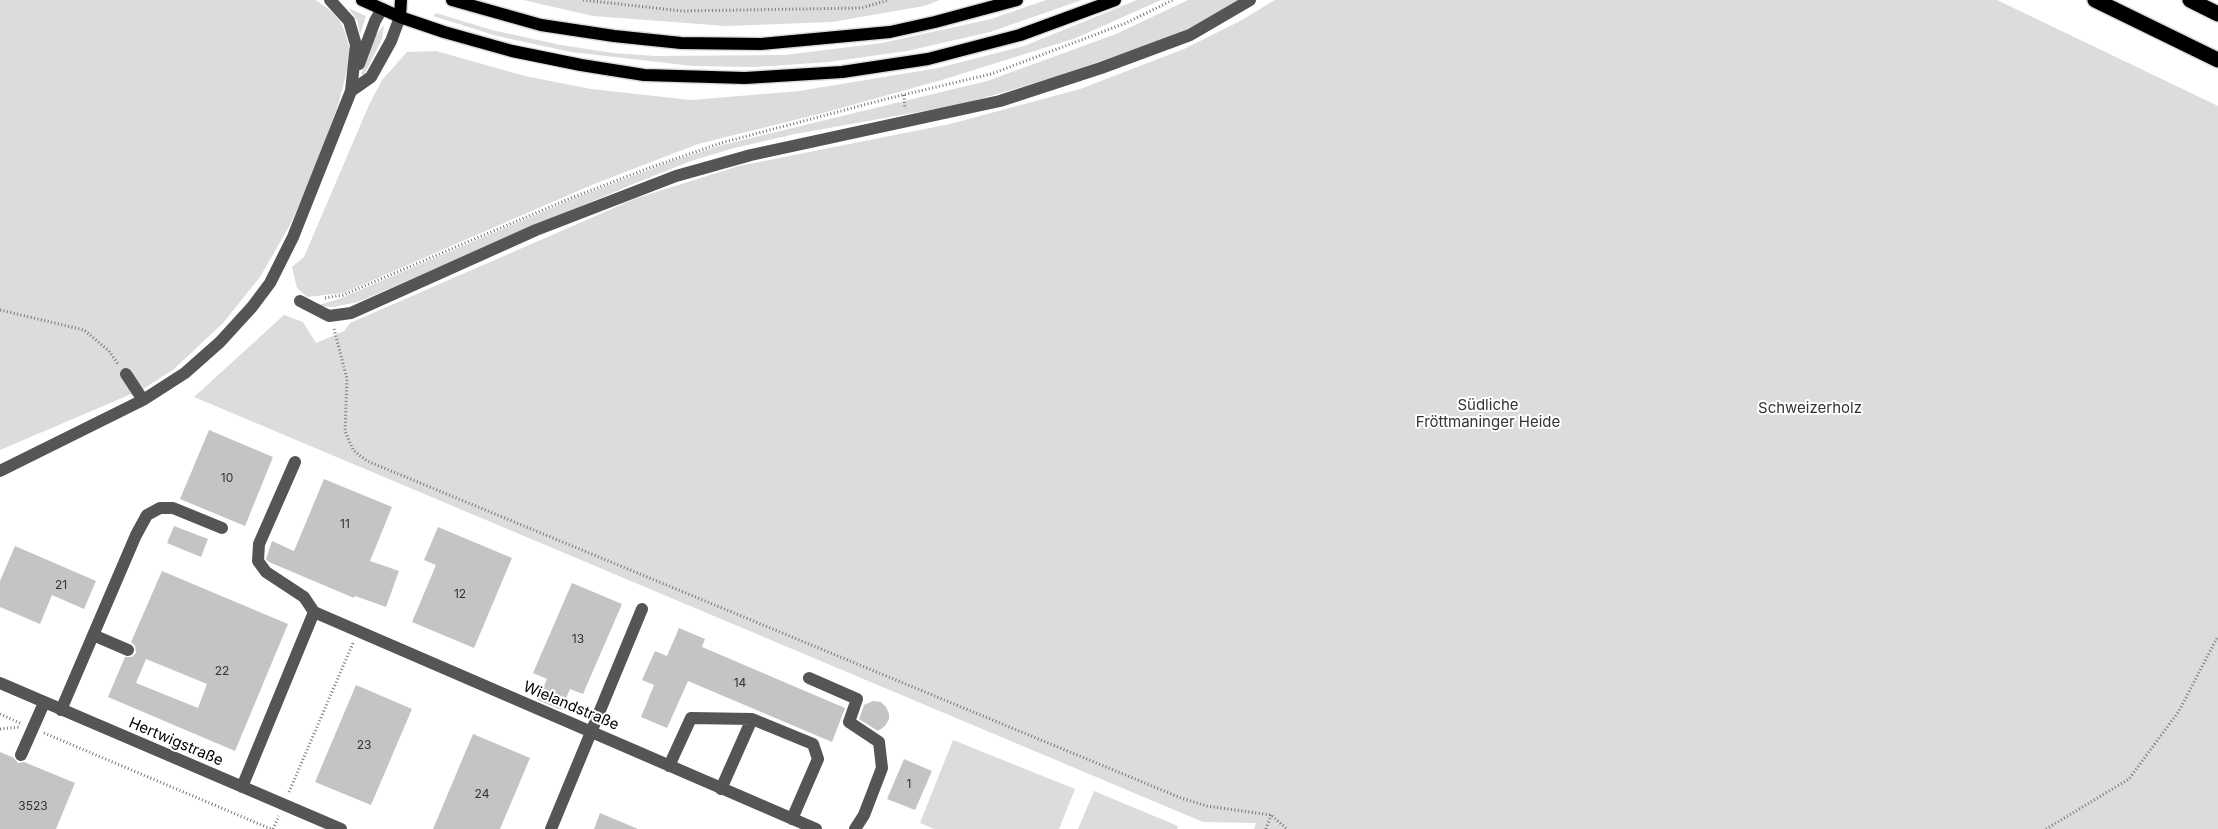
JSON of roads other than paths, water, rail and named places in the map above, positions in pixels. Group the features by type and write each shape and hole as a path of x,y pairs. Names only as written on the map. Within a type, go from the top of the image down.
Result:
{"highway":[{"path":"2095,0 2218,60"},
{"path":"2190,0 2218,14"}],"main road":[{"path":"362,0 386,4 400,17 444,32 512,51 644,75 745,78 842,72 928,59 1020,35 1115,0"},
{"path":"400,17 401,0"},
{"path":"452,0 541,24 614,36 681,43 761,44 890,32 936,22 1017,0"}],"street":[{"path":"330,0 349,21 356,45 351,91"},
{"path":"300,301 329,316 351,313 536,230 676,176 750,155 1000,101 1101,68 1190,35 1250,0"},
{"path":"0,471 143,400 185,373 220,342 252,307 270,282 303,213 351,91 365,44 375,21 386,4"},
{"path":"351,91 371,77 391,41 400,17"},
{"path":"126,374 143,400"},
{"path":"242,788 314,612 304,597 266,572 258,561 259,544 295,462"},
{"path":"61,710 136,535 147,515 160,508 173,508 222,528"},
{"path":"551,829 642,609"},
{"name":"Wielandstraße","path":"314,612 816,829"},
{"path":"94,635 128,650"},
{"path":"809,678 857,699 849,722 879,742 882,768 864,815 855,829"},
{"name":"Hertwigstraße","path":"0,683 283,806 341,829"},
{"path":"21,755 44,703"},
{"path":"669,766 691,718 752,719 813,744 818,759 792,819"},
{"path":"721,789 752,719"}],"park label":[{"name":"Schweizerholz","path":"1810,408"},
{"name":"Südliche Fröttmaninger Heide","path":"1488,414"}]}
